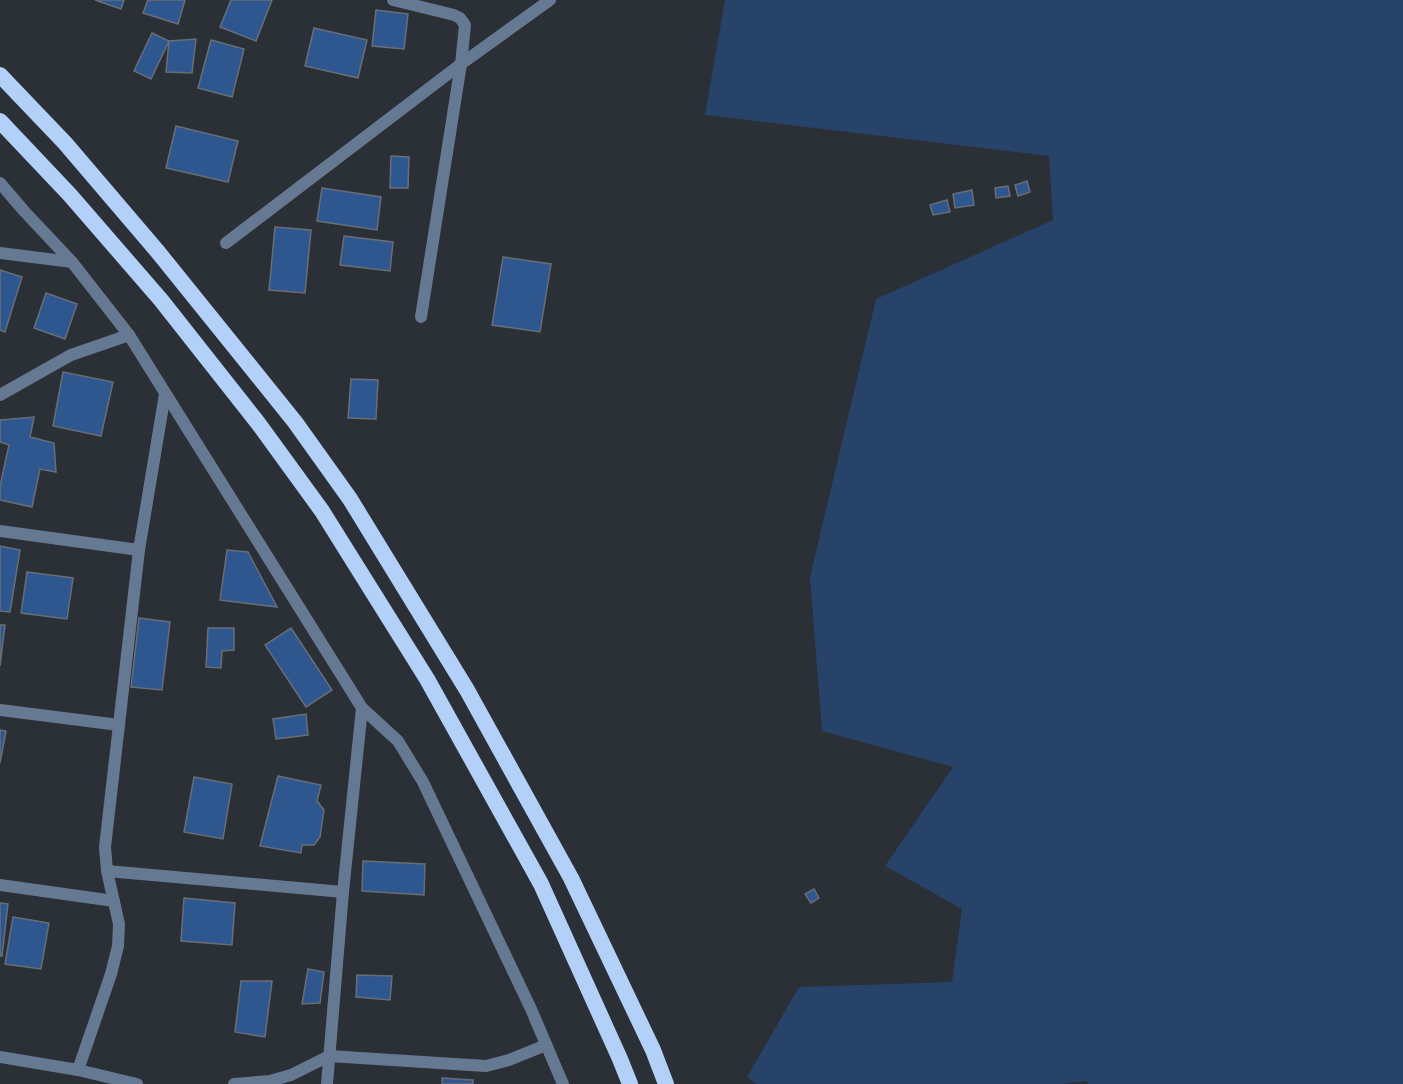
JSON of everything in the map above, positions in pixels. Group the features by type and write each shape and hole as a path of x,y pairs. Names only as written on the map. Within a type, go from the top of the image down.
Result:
{"highway":[{"path":"0,75 65,143 158,252 295,422 350,499 468,690 571,878 666,1084"},
{"path":"0,121 70,195 161,300 258,423 322,512 427,679 541,884 630,1084"}],"street":[{"path":"393,0 453,15 460,18 465,25 461,64 421,316"},
{"path":"226,243 461,64 550,0"},
{"path":"0,183 72,262 129,335 362,708 398,741 423,782 531,1009 563,1084"},
{"path":"0,253 72,262"},
{"path":"0,395 70,355 129,335"},
{"path":"78,1070 111,974 118,946 118,924 107,871 105,847 139,550 165,394"},
{"path":"0,531 139,550"},
{"path":"327,1084 343,892 362,708"},
{"path":"0,710 118,724"},
{"path":"107,871 343,892"},
{"path":"0,885 114,901"},
{"path":"234,1084 270,1081 291,1075 329,1056 486,1066 509,1060 546,1045"},
{"path":"0,1057 78,1070 138,1084"}],"shaded area":[{"path":"725,0 1403,0 1403,1084 1088,1084 1087,1081 1062,1084 757,1084 747,1077 799,987 952,982 962,909 885,866 953,767 822,731 810,577 876,299 1053,220 1049,156 705,115"}],"building":[{"path":"95,0 124,0 121,9"},
{"path":"148,0 185,0 178,24 143,13"},
{"path":"231,0 272,0 256,41 220,27"},
{"path":"376,10 408,14 404,49 372,46"},
{"path":"314,28 367,40 358,78 305,66"},
{"path":"152,33 169,41 151,79 134,71"},
{"path":"196,39 192,73 166,72 169,41"},
{"path":"211,40 244,49 232,97 198,88"},
{"path":"176,126 238,141 228,182 166,168"},
{"path":"391,156 409,157 408,188 390,188"},
{"path":"1027,181 1030,192 1018,196 1015,185"},
{"path":"1008,186 1010,196 996,198 995,188"},
{"path":"322,188 381,197 377,230 317,221"},
{"path":"972,190 974,205 955,208 953,194"},
{"path":"947,200 950,212 933,215 930,205"},
{"path":"275,227 311,230 305,293 269,290"},
{"path":"344,236 393,242 390,271 340,265"},
{"path":"503,257 551,264 540,332 492,325"},
{"path":"0,270 22,277 5,332 0,330"},
{"path":"46,293 77,304 65,339 34,328"},
{"path":"63,372 113,382 101,436 53,426"},
{"path":"351,379 378,380 376,419 348,418"},
{"path":"34,417 30,437 54,443 56,472 40,469 32,507 0,500 0,486 9,445 0,442 0,420"},
{"path":"0,546 20,550 10,612 0,611"},
{"path":"227,550 248,552 277,607 220,600"},
{"path":"27,572 73,578 67,619 21,613"},
{"path":"139,618 170,622 162,690 131,687"},
{"path":"0,625 5,625 0,666"},
{"path":"208,628 234,628 234,650 222,651 221,668 206,667"},
{"path":"291,628 332,690 306,707 265,645"},
{"path":"306,714 308,735 276,739 273,719"},
{"path":"0,730 6,731 0,763"},
{"path":"278,776 321,785 317,801 324,810 320,837 314,845 302,845 301,853 260,846"},
{"path":"194,777 232,784 223,839 184,832"},
{"path":"363,861 425,864 424,895 362,891"},
{"path":"814,889 819,898 811,903 805,894"},
{"path":"184,898 235,903 232,945 181,941"},
{"path":"0,903 8,904 2,956 0,956"},
{"path":"13,917 49,923 41,969 5,964"},
{"path":"308,969 324,972 320,1003 302,1004"},
{"path":"357,975 392,976 390,1000 356,997"},
{"path":"241,981 272,981 265,1037 235,1032"},
{"path":"442,1078 473,1080 473,1084 442,1084"}]}
